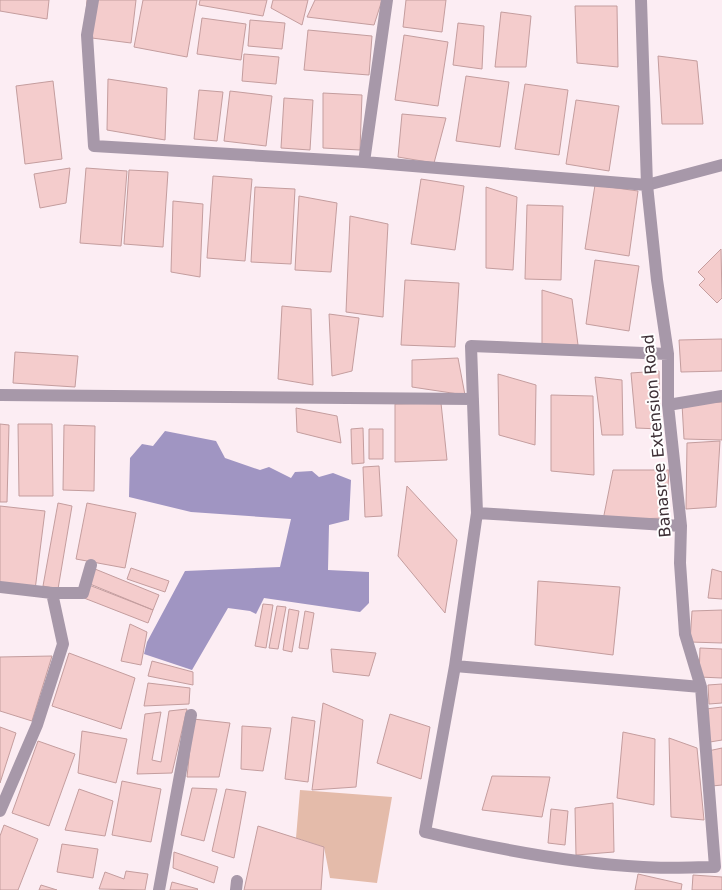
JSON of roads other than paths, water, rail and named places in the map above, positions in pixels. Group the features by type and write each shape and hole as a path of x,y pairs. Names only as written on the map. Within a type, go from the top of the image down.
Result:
{"street":[{"path":"93,0 87,35 94,146 364,162 647,185 722,165"},
{"path":"364,162 387,0"},
{"name":"Banasree Extension Road","path":"455,666 425,832 488,847 564,859 644,867 715,867 701,688 685,634 680,563 681,526 668,405 668,354 657,280 647,185 642,0"},
{"path":"668,354 470,346 477,513 455,666 701,688"},
{"path":"0,395 473,399"},
{"path":"668,405 722,396"},
{"path":"477,513 681,526"},
{"path":"0,587 52,593 83,593 91,565"},
{"path":"0,811 37,725 63,644 52,593"},
{"path":"158,890 190,715"}]}
